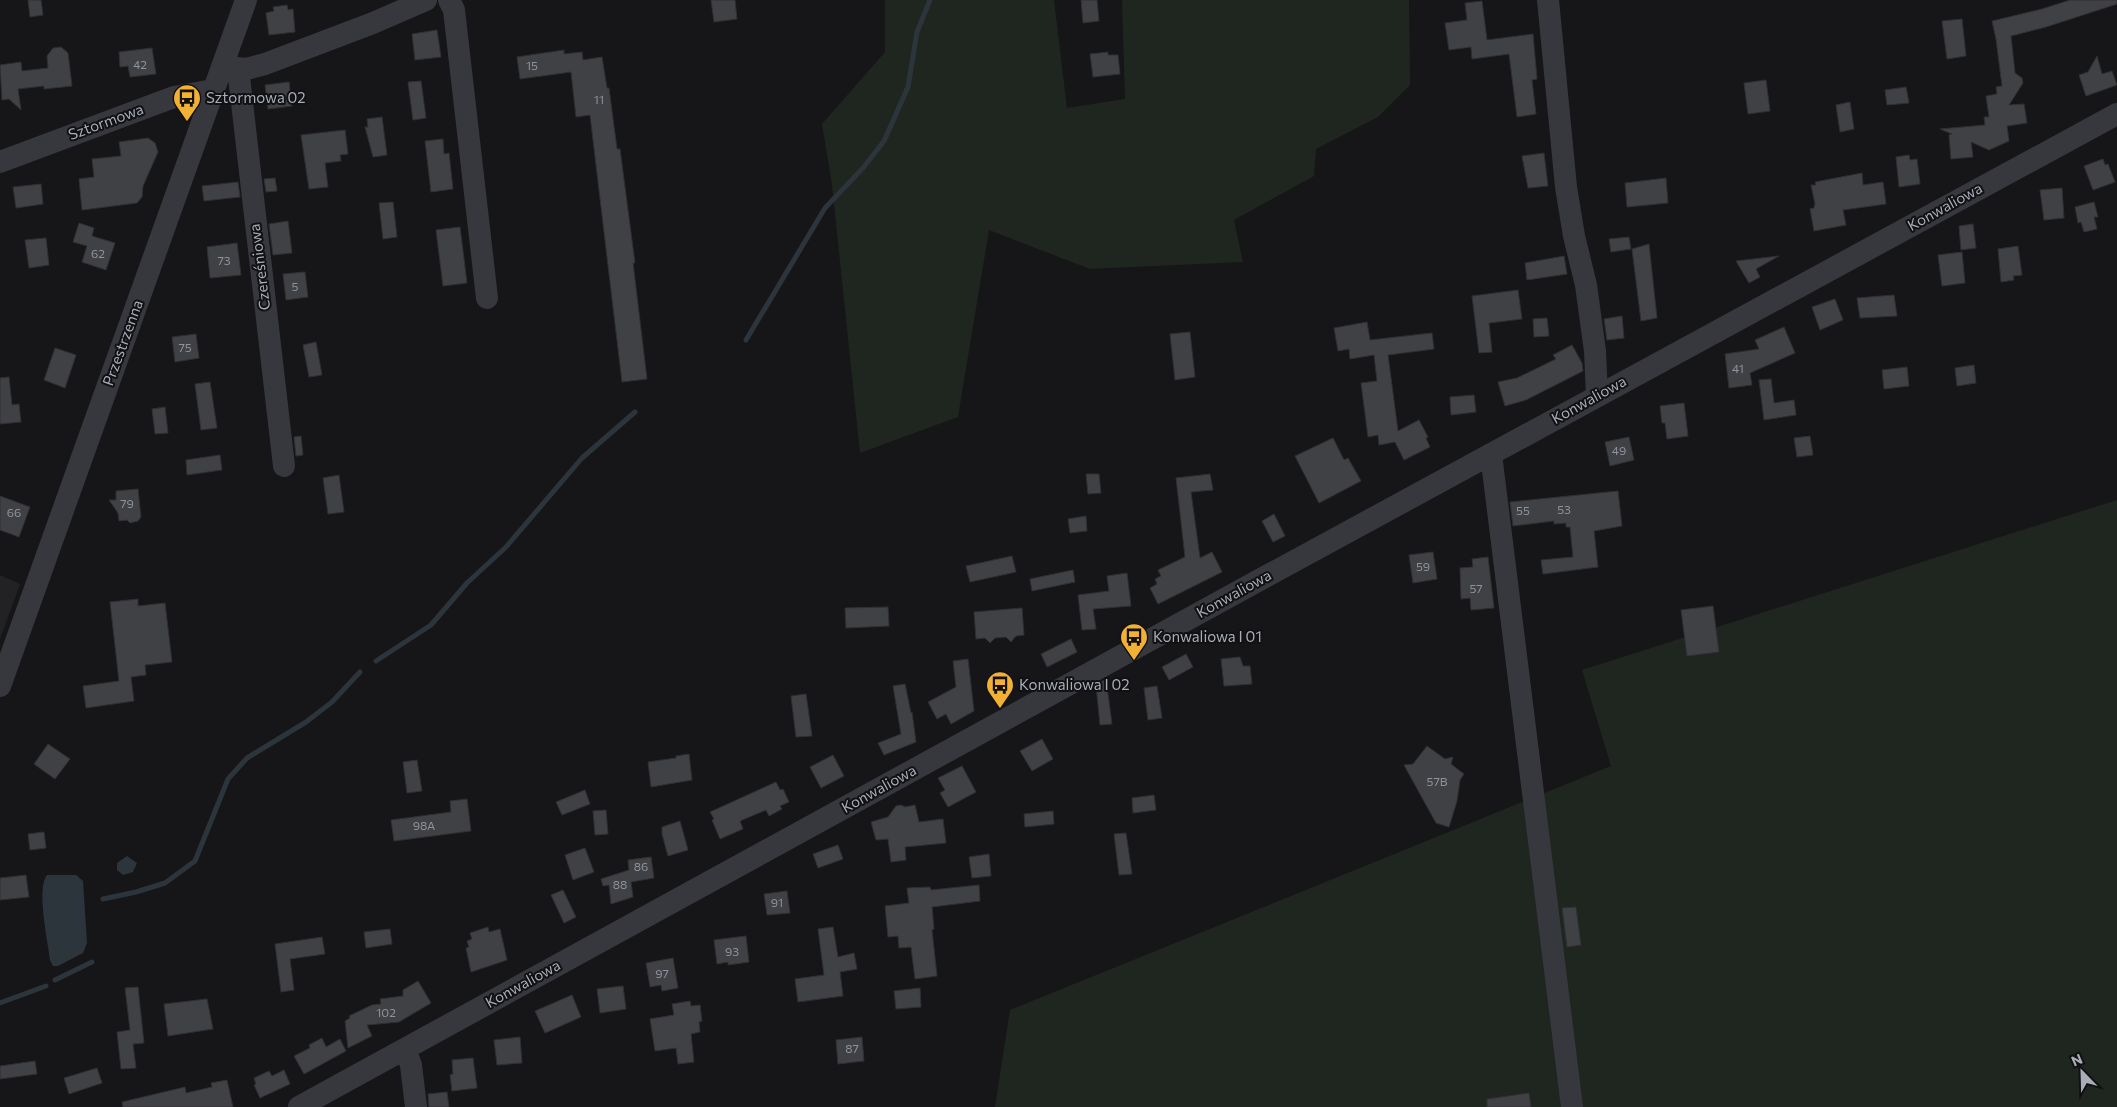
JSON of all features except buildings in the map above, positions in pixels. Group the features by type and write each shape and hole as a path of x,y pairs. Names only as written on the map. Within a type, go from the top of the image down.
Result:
{"street":[{"name":"Przestrzenna","path":"0,686 213,90 230,67 246,0"},
{"path":"230,67 246,69 265,64 373,23 426,0"},
{"path":"448,0 454,10 487,298"},
{"path":"1548,0 1566,186 1574,236 1586,285 1595,351 1597,396"},
{"name":"Czereśniowa","path":"230,67 284,466"},
{"name":"Sztormowa","path":"0,162 174,97 213,90"},
{"name":"Konwaliowa","path":"299,1107 1597,396 2117,114"},
{"path":"1491,454 1572,1107"},
{"path":"405,1049 411,1064 416,1107"}],"shaded area":[{"path":"885,0 1054,0 1067,108 1125,99 1122,0 1409,0 1410,85 1378,117 1316,149 1314,176 1234,220 1243,262 1090,269 989,230 958,417 860,453 832,185 822,124 885,52"},
{"path":"2117,500 2117,1107 995,1107 1010,1010 1611,766 1582,670"},
{"path":"0,575 20,584 0,639"},
{"path":"127,856 137,863 133,872 123,875 117,870 117,863"},
{"path":"47,875 76,875 83,881 87,943 83,953 58,966 53,966 50,960 44,916 43,891"}],"waterway":[{"path":"746,340 825,208 863,168 884,141 908,87 917,32 930,0"},
{"path":"376,661 431,625 467,583 506,547 582,458 635,412"},
{"path":"103,899 165,883 195,861 228,779 247,758 306,722 332,702 360,672"},
{"path":"55,980 92,962"},
{"path":"0,1003 46,986"}],"place":[{"name":"Sztormowa 02","path":"187,122"},
{"name":"Konwaliowa I 01","path":"1134,661"},
{"name":"Konwaliowa I 02","path":"1000,709"}]}
